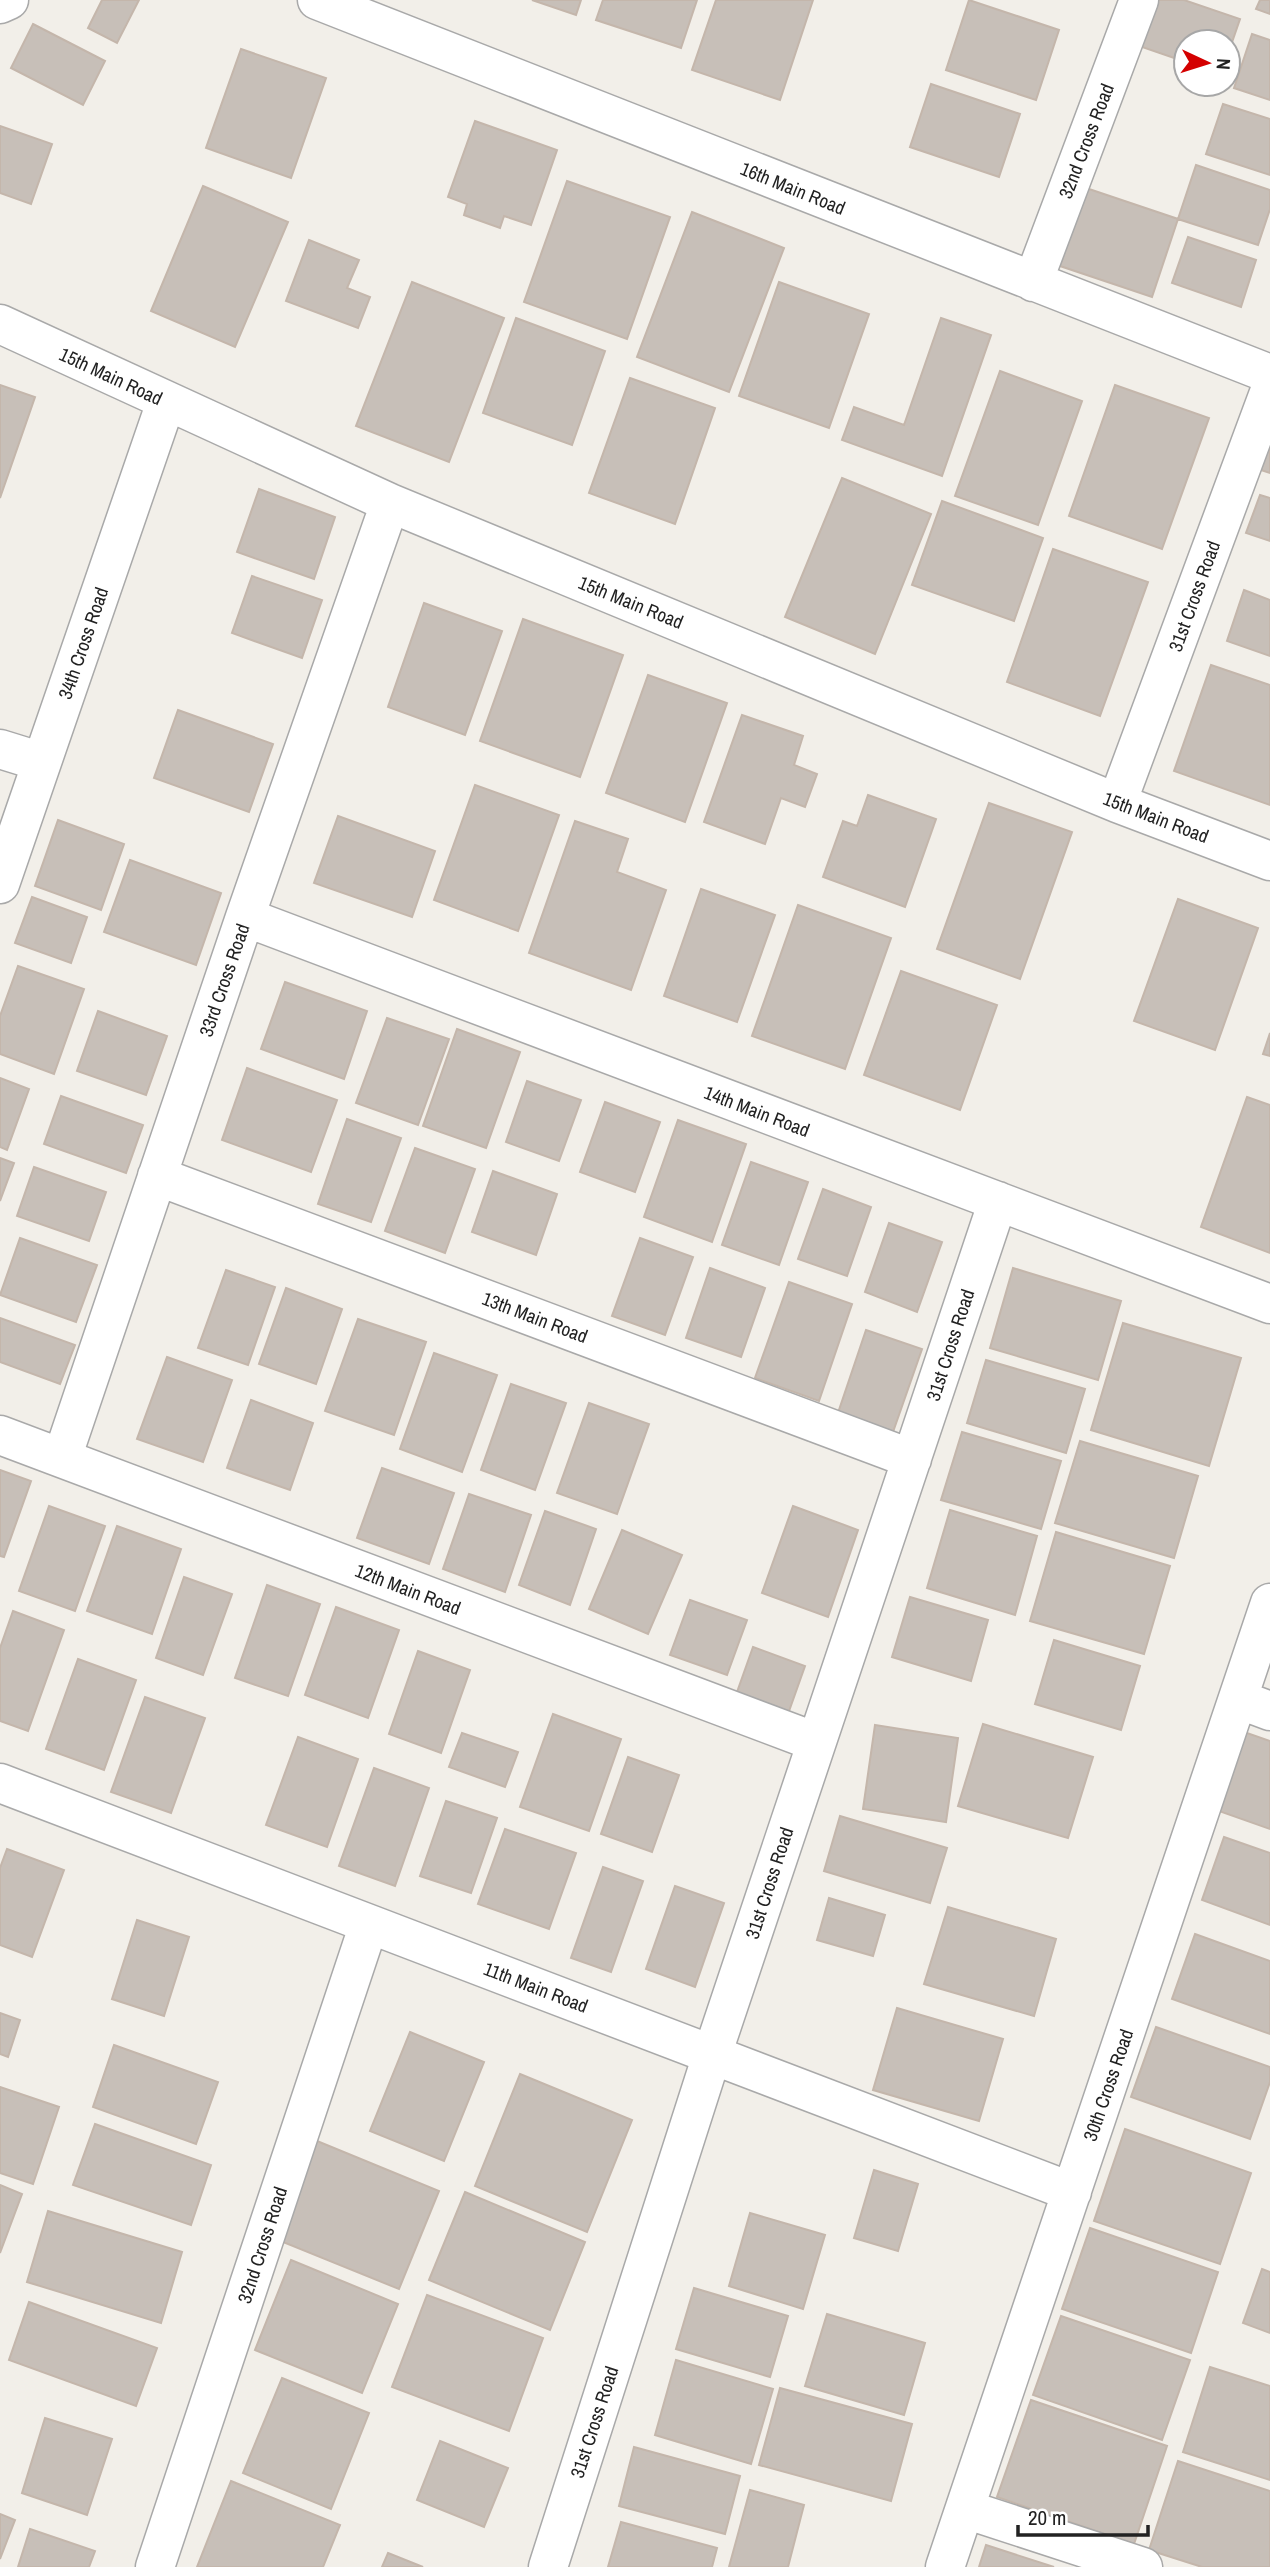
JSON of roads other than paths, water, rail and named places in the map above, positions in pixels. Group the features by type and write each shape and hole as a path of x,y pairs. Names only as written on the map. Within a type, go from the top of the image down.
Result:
{"street":[{"path":"0,4 9,0"},
{"name":"16th Main Road","path":"317,0 1270,374"},
{"name":"32nd Cross Road","path":"1033,282 1139,0"},
{"name":"15th Main Road","path":"0,324 390,503 1117,803 1270,861"},
{"name":"31st Cross Road","path":"1117,803 1270,390"},
{"name":"34th Cross Road","path":"0,884 166,402"},
{"name":"33rd Cross Road","path":"62,1458 245,917 390,503"},
{"path":"0,749 42,762"},
{"name":"14th Main Road","path":"245,917 1270,1304"},
{"name":"13th Main Road","path":"157,1176 912,1459"},
{"name":"31st Cross Road","path":"548,2567 712,2054 998,1201"},
{"name":"12th Main Road","path":"0,1435 816,1742"},
{"name":"30th Cross Road","path":"945,2567 1072,2192 1254,1705 1270,1603"},
{"name":"11th Main Road","path":"0,1783 1072,2192"},
{"name":"32nd Cross Road","path":"155,2567 369,1924"},
{"path":"965,2509 1143,2567"}]}
